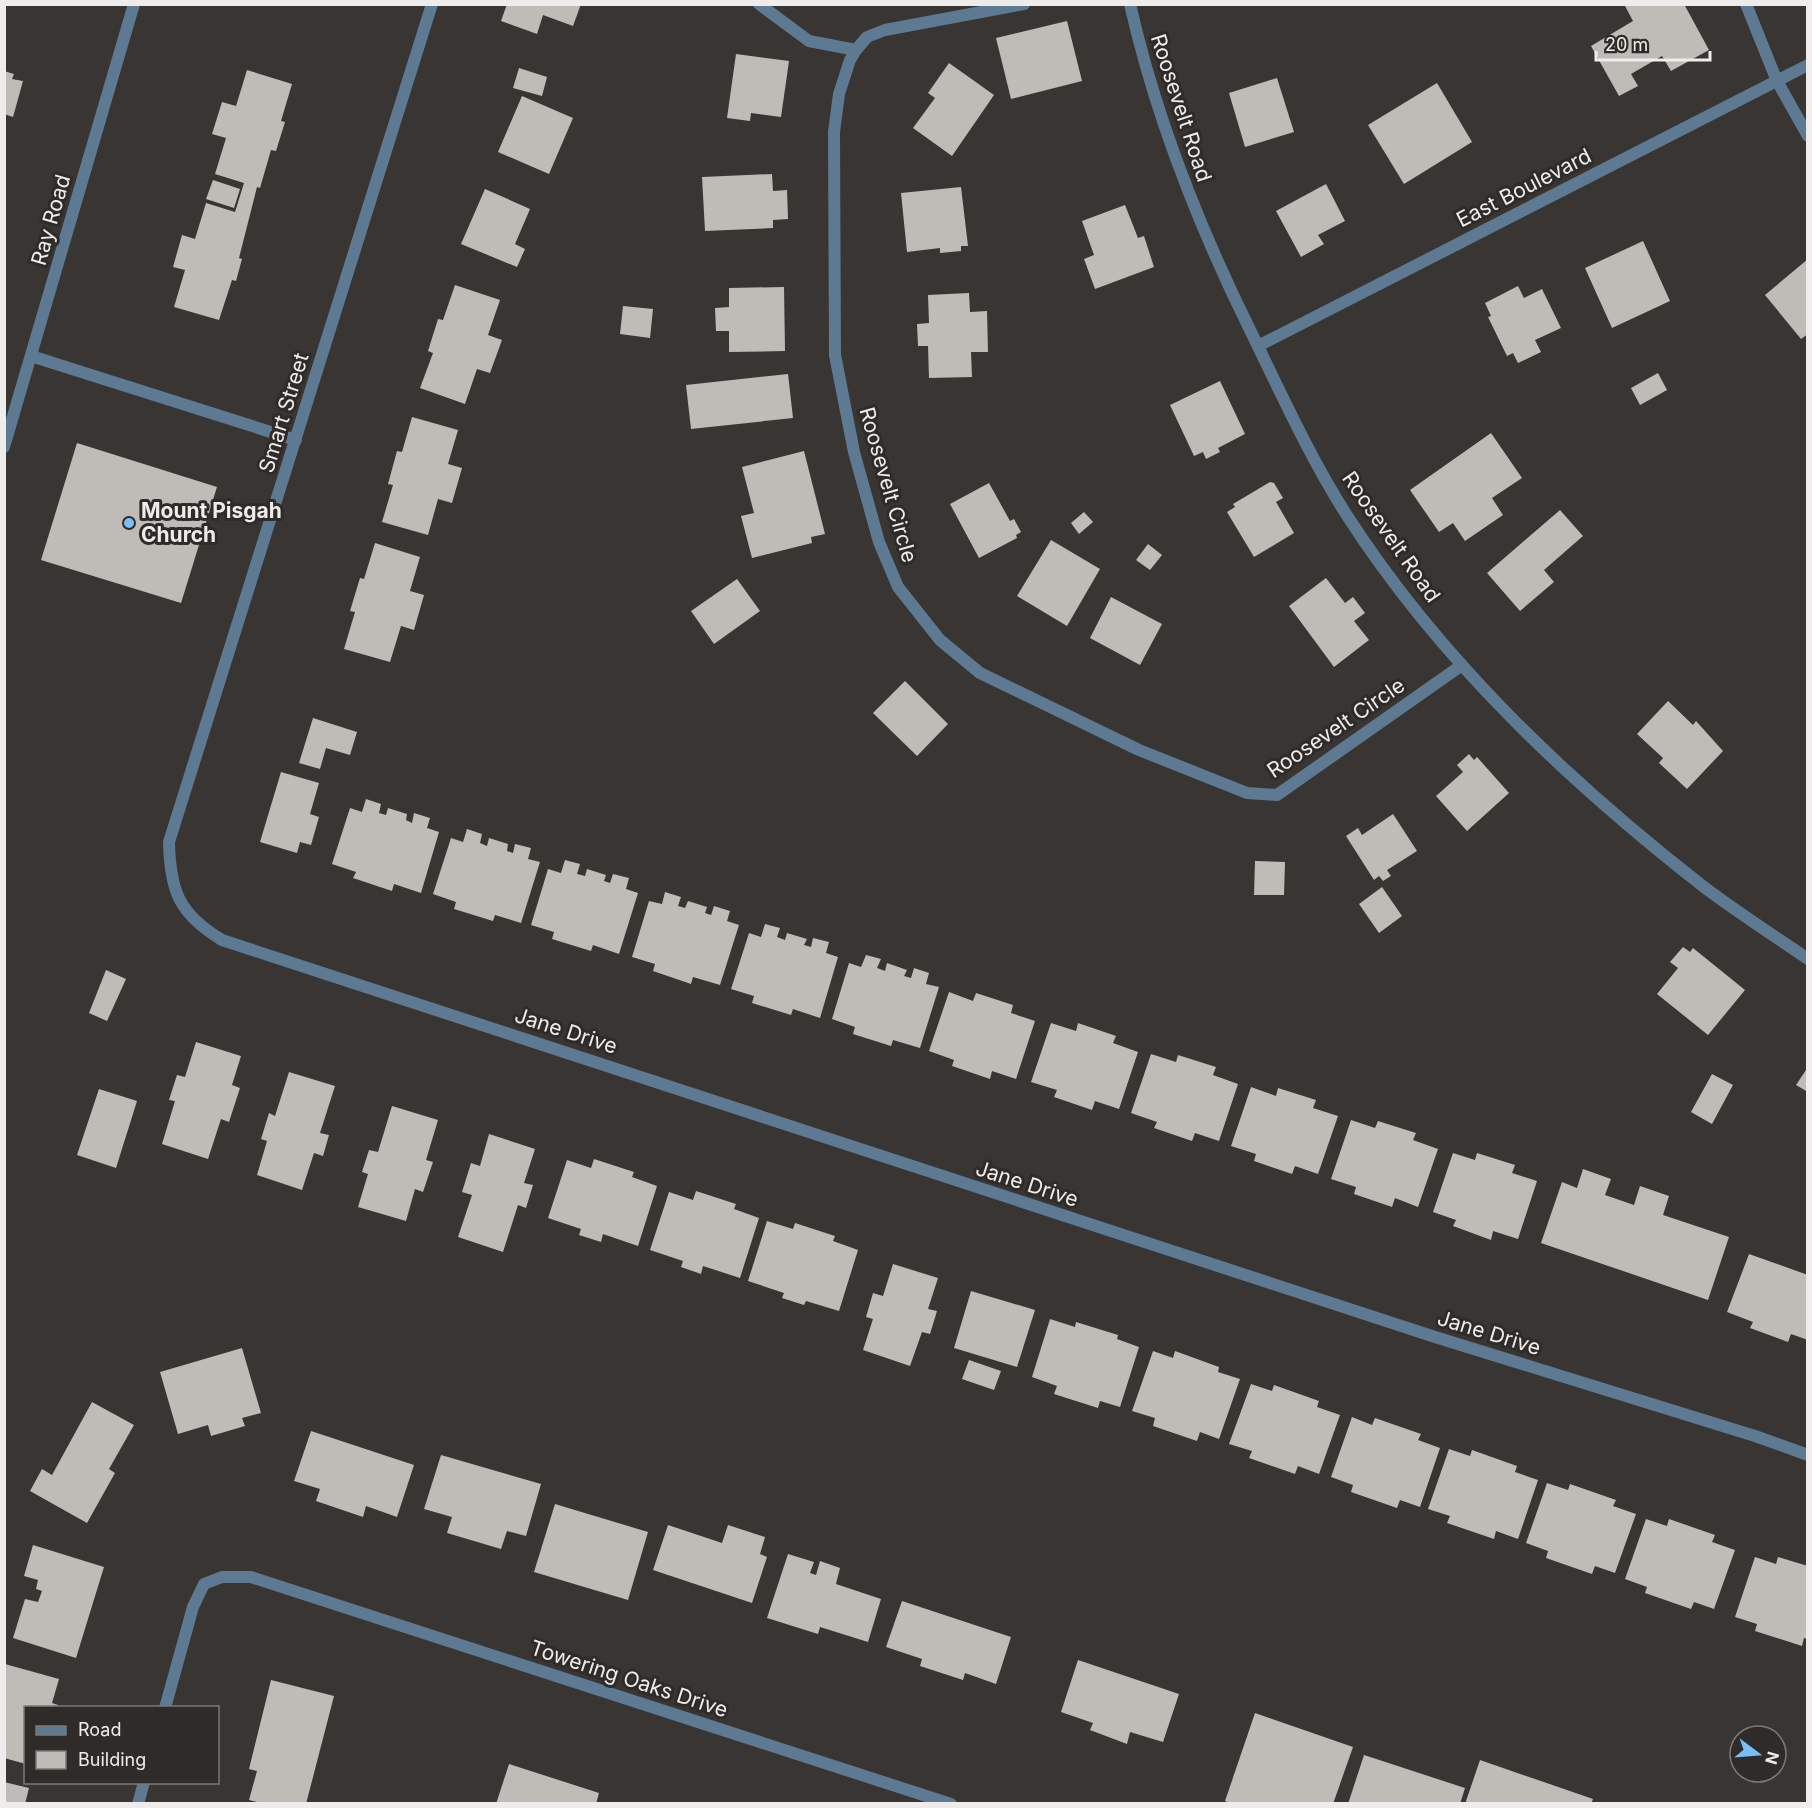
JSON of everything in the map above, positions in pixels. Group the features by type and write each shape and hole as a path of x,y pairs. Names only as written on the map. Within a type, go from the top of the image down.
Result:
{"street":[{"name":"Ray Road","path":"4,447 134,4"},
{"name":"Smart Street","path":"236,945 203,929 181,905 169,875 169,842 432,4"},
{"path":"759,4 809,40 856,50"},
{"name":"Roosevelt Circle","path":"1024,4 885,30 867,37 850,60 839,94 834,132 835,355 854,452 879,542 898,587 940,640 980,674 1139,750 1247,793 1277,795 1462,665"},
{"name":"Roosevelt Road","path":"1130,4 1168,141 1208,245 1307,448 1346,514 1390,576 1462,665 1527,733 1596,798 1705,888 1808,959"},
{"path":"1746,4 1777,81 1808,136"},
{"name":"East Boulevard","path":"1258,346 1808,65"},
{"path":"31,356 296,440"},
{"name":"Jane Drive","path":"236,945 1424,1333 1755,1436 1808,1455"},
{"name":"Towering Oaks Drive","path":"165,1706 193,1607 204,1584 222,1577 251,1577 951,1803"},
{"path":"138,1803 143,1784"}],"building":[{"path":"507,4 581,4 573,26 543,15 537,34 501,21"},
{"path":"1624,4 1684,4 1709,50 1671,71 1662,56 1631,74 1638,86 1619,96 1591,46 1633,21"},
{"path":"1067,21 1082,81 1011,99 996,38"},
{"path":"736,54 789,61 781,117 751,113 750,121 727,118"},
{"path":"949,63 994,95 952,156 913,128 935,98 928,93"},
{"path":"519,68 547,77 542,96 513,88"},
{"path":"247,70 292,84 281,121 285,122 276,151 271,150 260,188 257,187 239,258 242,259 236,281 232,280 219,320 174,307 185,270 173,267 182,235 195,239 206,203 235,212 244,183 215,174 226,138 212,134 222,102 236,106"},
{"path":"4,71 14,74 12,79 23,81 13,117 4,114"},
{"path":"1277,78 1294,132 1245,147 1229,93"},
{"path":"1437,83 1472,142 1404,184 1368,125"},
{"path":"522,96 573,118 549,174 498,152"},
{"path":"772,174 773,191 787,190 788,219 773,220 773,228 705,231 702,177"},
{"path":"213,180 240,189 234,208 206,199"},
{"path":"1326,184 1345,221 1318,235 1324,244 1301,257 1276,211"},
{"path":"961,187 968,246 961,246 961,251 940,253 940,248 907,252 901,193"},
{"path":"485,189 530,209 515,244 525,249 517,267 461,244"},
{"path":"1125,205 1138,238 1144,236 1154,267 1095,289 1084,259 1094,255 1082,221"},
{"path":"1643,241 1670,301 1612,328 1585,268"},
{"path":"1808,259 1808,334 1801,339 1765,295"},
{"path":"455,285 500,300 488,335 502,340 490,373 477,369 465,404 420,388 433,353 428,351 438,319 443,320"},
{"path":"1518,286 1524,298 1542,289 1561,328 1535,340 1541,352 1518,363 1513,353 1507,356 1488,317 1491,316 1485,303"},
{"path":"784,287 785,351 729,352 729,331 716,331 715,308 729,307 729,288"},
{"path":"969,293 970,312 987,311 988,352 971,352 972,377 929,378 928,346 918,346 917,324 929,323 928,295"},
{"path":"623,306 653,309 650,338 620,334"},
{"path":"1658,373 1667,390 1640,405 1631,388"},
{"path":"788,374 793,418 691,429 686,385"},
{"path":"1220,381 1245,434 1218,448 1220,452 1206,459 1203,452 1194,456 1170,405"},
{"path":"412,417 458,430 448,464 462,468 452,503 438,499 428,535 382,522 393,485 388,484 397,451 402,452"},
{"path":"1491,433 1522,478 1492,498 1503,515 1465,541 1453,523 1439,532 1410,490"},
{"name":"Mount Pisgah Church","path":"77,443 217,487 181,603 41,560"},
{"path":"804,451 825,534 811,537 812,543 752,558 741,516 754,513 742,467"},
{"path":"1270,482 1274,483 1283,498 1276,502 1294,533 1254,557 1227,512 1235,507 1233,504"},
{"path":"989,483 1010,521 1014,519 1021,532 1016,535 1017,538 979,558 950,504"},
{"path":"1560,510 1583,536 1544,570 1554,582 1520,611 1487,573"},
{"path":"1084,512 1093,522 1079,534 1071,523"},
{"path":"1051,540 1100,569 1067,626 1017,596"},
{"path":"375,543 420,557 410,591 424,595 414,630 401,626 390,662 344,649 355,612 350,611 360,578 364,579"},
{"path":"1148,544 1162,555 1150,570 1136,560"},
{"path":"1326,578 1345,603 1353,597 1365,613 1354,621 1369,640 1334,667 1289,606"},
{"path":"737,579 760,611 714,644 691,611"},
{"path":"1111,597 1162,624 1140,665 1090,638"},
{"path":"905,681 948,724 917,756 873,713"},
{"path":"1668,701 1693,725 1696,721 1723,751 1687,789 1659,763 1663,758 1637,734"},
{"path":"313,718 357,732 350,755 326,748 320,769 299,763"},
{"path":"1469,754 1474,760 1477,757 1509,793 1467,831 1436,796 1463,772 1457,765"},
{"path":"281,772 319,783 310,814 319,817 311,845 300,842 297,853 260,842"},
{"path":"366,799 381,804 379,813 386,815 388,808 407,814 406,820 412,823 414,813 430,818 427,828 439,832 421,893 394,884 392,891 353,878 356,872 332,864 350,808 362,812"},
{"path":"1393,814 1417,851 1387,870 1391,876 1383,881 1379,876 1374,880 1346,836 1358,828 1362,835"},
{"path":"467,829 482,834 480,843 487,846 489,838 508,844 507,851 513,853 515,844 531,848 528,859 540,862 521,923 495,915 493,921 454,909 456,902 433,894 451,838 463,842"},
{"path":"565,860 580,864 577,874 585,876 587,869 606,875 604,881 610,883 613,874 629,878 626,889 638,893 619,954 593,945 591,951 552,939 554,932 531,925 548,869 561,873"},
{"path":"1255,861 1285,862 1284,895 1254,895"},
{"path":"1382,887 1402,916 1379,933 1359,904"},
{"path":"665,892 681,897 678,906 685,908 688,901 707,907 705,913 711,915 714,906 730,911 727,921 739,925 720,985 693,977 691,984 653,971 655,964 632,957 649,901 662,904"},
{"path":"765,924 780,928 777,937 785,940 787,933 807,939 804,945 811,947 813,938 829,942 826,953 838,957 820,1018 793,1009 791,1015 752,1003 754,996 731,989 749,933 761,937"},
{"path":"1683,947 1690,952 1693,948 1745,990 1708,1035 1657,994 1678,968 1670,962"},
{"path":"866,955 881,959 877,968 885,971 887,963 907,970 904,976 911,978 914,968 929,973 926,984 939,987 920,1048 893,1040 891,1046 853,1034 855,1027 832,1019 849,963 861,967"},
{"path":"106,970 126,979 107,1021 89,1013"},
{"path":"949,992 973,1001 976,993 1013,1005 1011,1013 1035,1021 1016,1079 992,1071 990,1079 952,1066 954,1060 929,1051"},
{"path":"1051,1023 1076,1031 1078,1023 1116,1036 1113,1043 1138,1052 1119,1109 1095,1101 1092,1110 1054,1097 1057,1090 1031,1082"},
{"path":"196,1042 241,1056 232,1085 240,1088 229,1122 221,1119 208,1159 162,1144 175,1101 169,1100 177,1075 185,1077"},
{"path":"1151,1054 1176,1062 1178,1055 1216,1067 1213,1075 1238,1084 1219,1141 1195,1133 1192,1141 1154,1128 1157,1122 1131,1113"},
{"path":"1808,1067 1808,1092 1796,1085"},
{"path":"289,1072 335,1086 320,1133 329,1135 323,1156 314,1153 302,1190 257,1175 267,1141 261,1139 269,1113 275,1116"},
{"path":"1712,1074 1733,1085 1712,1124 1691,1112"},
{"path":"1251,1087 1276,1096 1278,1088 1316,1100 1313,1108 1338,1116 1318,1174 1295,1166 1292,1174 1254,1161 1256,1154 1231,1146"},
{"path":"99,1089 137,1101 116,1168 77,1155"},
{"path":"392,1106 438,1120 426,1160 433,1162 423,1192 415,1189 406,1221 358,1207 368,1174 362,1172 369,1150 378,1152"},
{"path":"1351,1120 1375,1128 1378,1121 1416,1133 1413,1140 1438,1149 1418,1207 1395,1198 1392,1207 1354,1194 1356,1187 1331,1179"},
{"path":"489,1134 535,1149 524,1183 533,1185 526,1208 518,1205 503,1252 458,1237 472,1195 462,1192 471,1163 480,1166"},
{"path":"1453,1153 1475,1160 1477,1153 1515,1165 1512,1173 1537,1181 1518,1239 1493,1231 1491,1240 1453,1226 1456,1220 1433,1212"},
{"path":"594,1159 634,1172 632,1177 657,1186 638,1246 603,1234 601,1242 579,1235 581,1229 548,1218 567,1160 591,1168"},
{"path":"1583,1169 1611,1179 1605,1195 1634,1205 1640,1186 1669,1196 1663,1215 1729,1237 1708,1300 1541,1243 1562,1182 1577,1188"},
{"path":"696,1191 736,1204 734,1209 759,1218 740,1278 703,1266 701,1274 681,1267 683,1261 650,1250 669,1192 693,1200"},
{"path":"767,1221 793,1229 795,1223 835,1236 833,1241 858,1250 839,1311 806,1301 804,1305 782,1298 784,1293 748,1281"},
{"path":"1749,1254 1808,1275 1808,1340 1791,1334 1788,1342 1750,1328 1753,1322 1727,1312"},
{"path":"893,1264 938,1278 928,1309 937,1311 930,1334 922,1332 910,1366 863,1350 873,1319 866,1317 873,1293 883,1296"},
{"path":"971,1291 1035,1310 1017,1367 954,1348"},
{"path":"1050,1319 1075,1327 1076,1322 1118,1335 1117,1339 1139,1347 1120,1407 1100,1401 1098,1408 1054,1394 1057,1386 1032,1377"},
{"path":"242,1348 261,1413 242,1418 245,1426 211,1436 208,1425 178,1434 160,1372"},
{"path":"1153,1351 1173,1358 1175,1351 1219,1367 1218,1372 1240,1379 1219,1439 1200,1432 1197,1441 1153,1426 1155,1418 1132,1411"},
{"path":"969,1360 1001,1371 994,1390 962,1379"},
{"path":"1251,1384 1272,1391 1274,1385 1319,1401 1317,1407 1340,1415 1319,1474 1298,1466 1295,1474 1249,1458 1252,1451 1229,1444"},
{"path":"92,1402 134,1425 109,1469 115,1473 87,1523 30,1491 42,1469 52,1475"},
{"path":"1352,1417 1372,1425 1375,1418 1421,1434 1418,1440 1440,1448 1420,1507 1400,1500 1397,1508 1351,1492 1353,1485 1331,1477"},
{"path":"311,1431 414,1465 397,1517 366,1506 363,1517 316,1501 320,1489 294,1481"},
{"path":"1449,1449 1470,1456 1472,1450 1517,1466 1515,1472 1538,1480 1518,1539 1496,1531 1494,1539 1447,1523 1450,1516 1428,1509"},
{"path":"441,1455 541,1484 526,1536 507,1531 501,1549 447,1533 452,1517 424,1509"},
{"path":"1547,1483 1568,1490 1570,1484 1616,1500 1613,1506 1636,1514 1615,1573 1595,1566 1592,1574 1546,1558 1548,1551 1526,1543"},
{"path":"555,1504 648,1532 628,1600 534,1572"},
{"path":"1646,1519 1667,1526 1669,1519 1715,1535 1712,1542 1735,1550 1714,1609 1694,1602 1691,1609 1645,1593 1647,1587 1625,1579"},
{"path":"668,1525 722,1543 728,1525 765,1537 760,1554 767,1557 752,1603 653,1570"},
{"path":"33,1545 104,1567 76,1658 13,1638 25,1599 38,1602 42,1591 36,1589 38,1580 24,1576"},
{"path":"788,1554 814,1562 810,1573 816,1575 820,1561 840,1568 836,1584 881,1599 868,1642 820,1627 818,1634 767,1618"},
{"path":"1755,1557 1776,1564 1778,1557 1808,1566 1808,1639 1804,1638 1802,1646 1755,1631 1757,1624 1735,1617"},
{"path":"902,1601 1011,1637 996,1684 965,1673 963,1680 920,1666 922,1659 886,1647"},
{"path":"1078,1660 1179,1694 1163,1742 1130,1732 1127,1744 1090,1730 1093,1723 1061,1712"},
{"path":"5,1664 59,1679 52,1703 58,1706 24,1706 24,1763 4,1758"},
{"path":"271,1680 334,1696 306,1804 264,1804 249,1800 257,1771 249,1769"},
{"path":"1255,1713 1353,1747 1333,1804 1232,1804 1225,1801"},
{"path":"1364,1755 1465,1788 1460,1804 1348,1804"},
{"path":"1480,1760 1593,1799 1591,1804 1465,1804"},
{"path":"509,1764 599,1793 596,1804 496,1804"},
{"path":"4,1782 29,1788 25,1804 4,1804"}],"place":[{"name":"Mount Pisgah Church","path":"129,523"}]}
